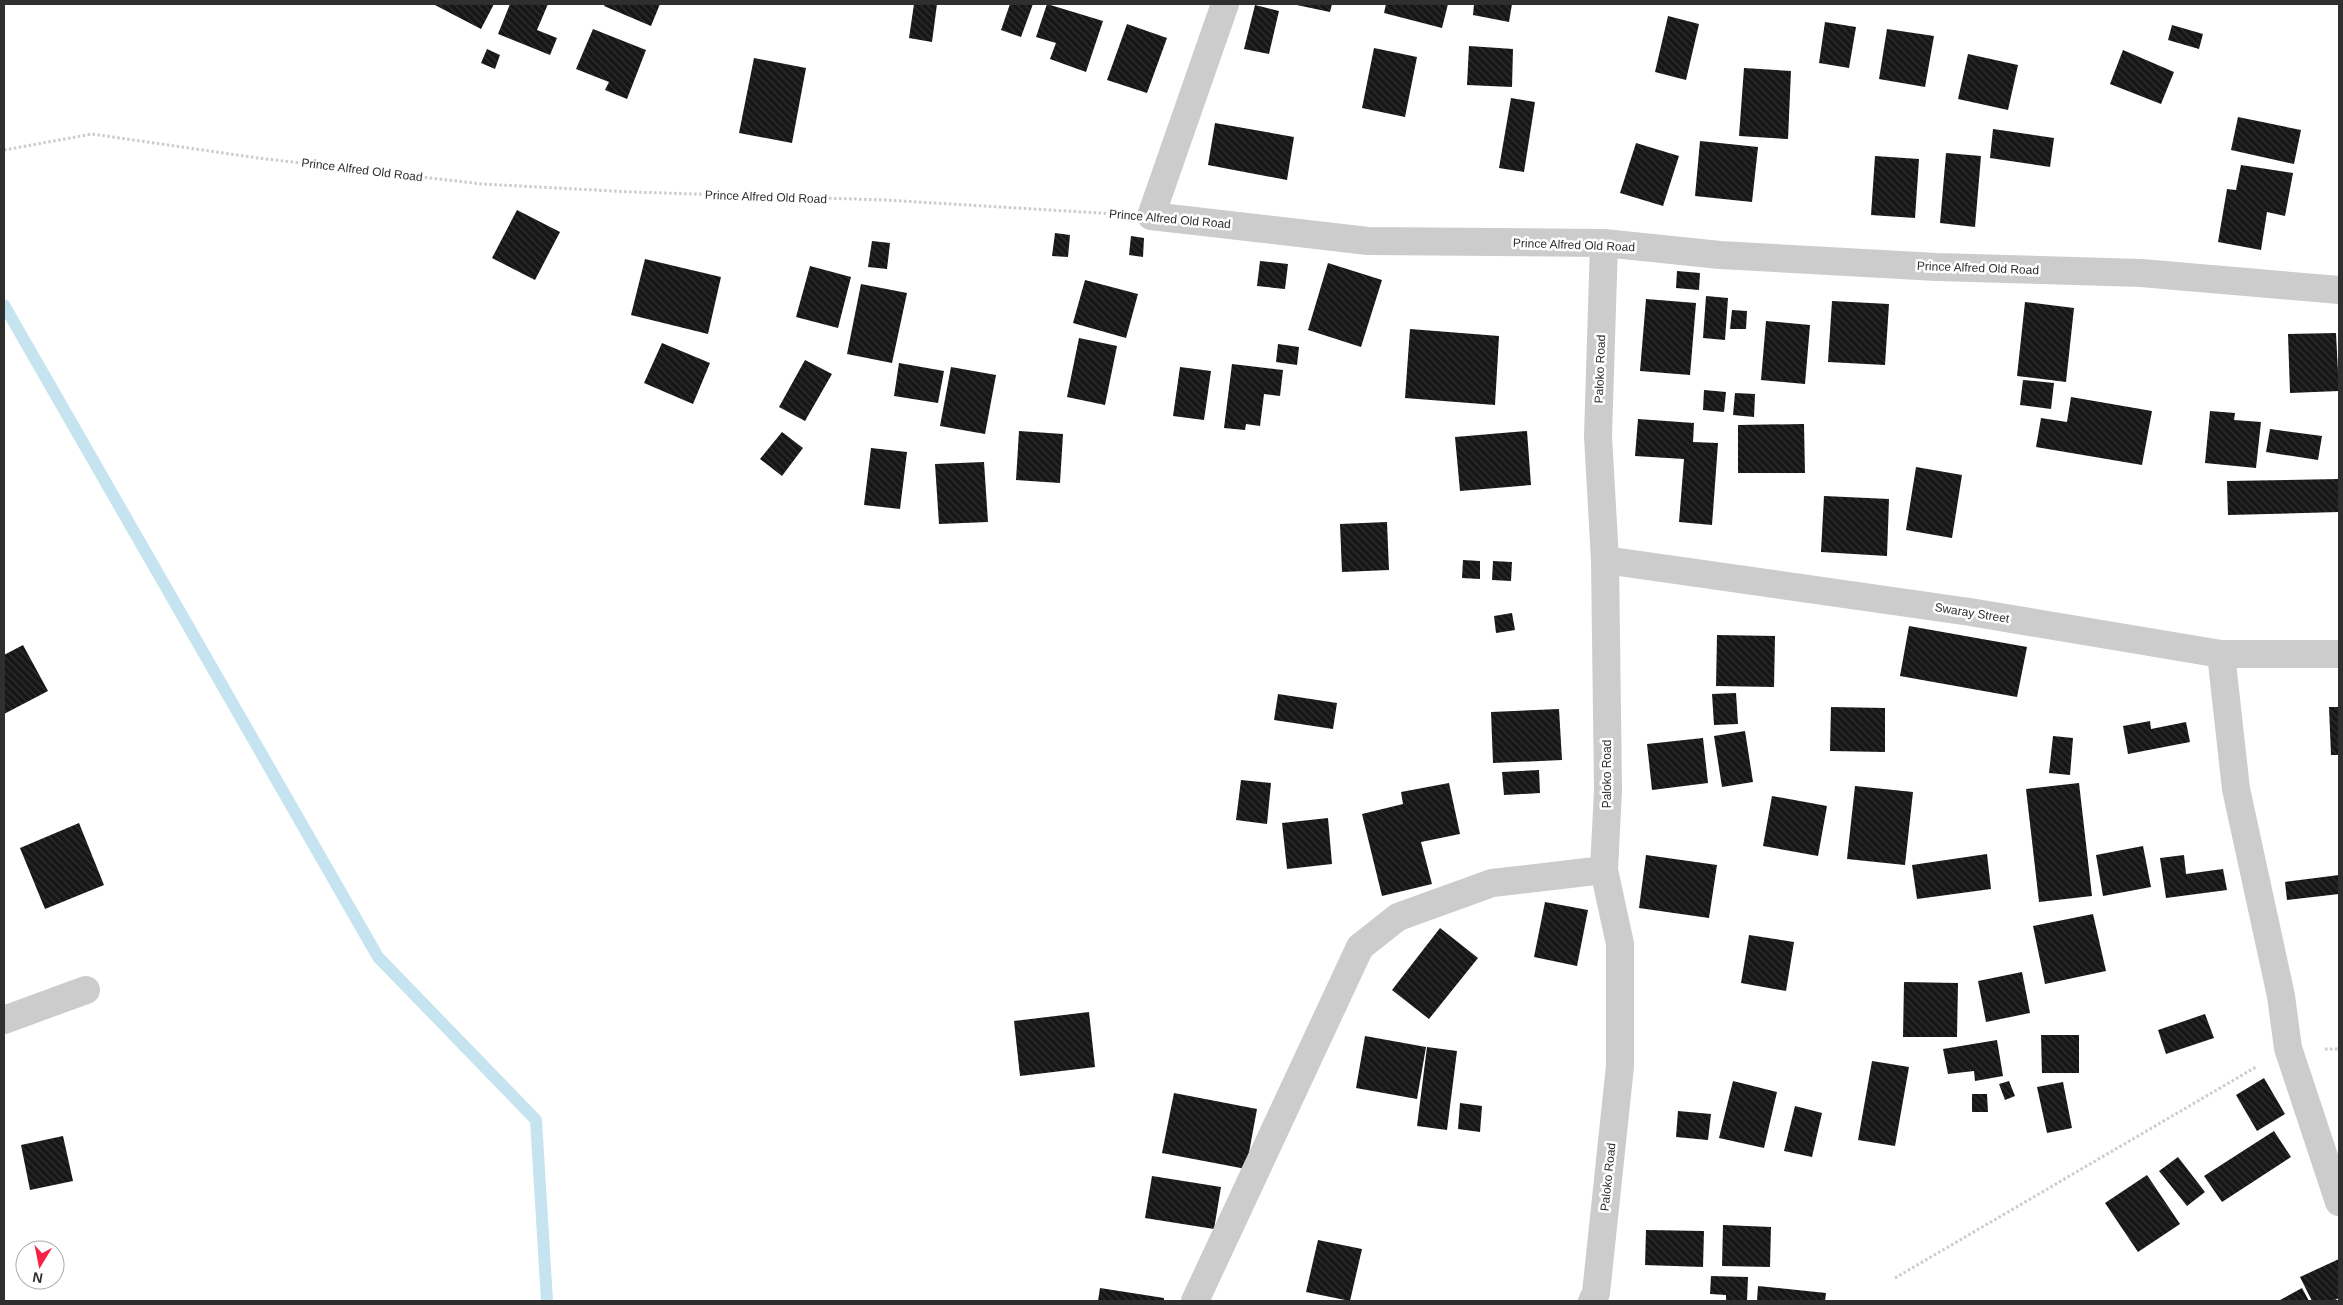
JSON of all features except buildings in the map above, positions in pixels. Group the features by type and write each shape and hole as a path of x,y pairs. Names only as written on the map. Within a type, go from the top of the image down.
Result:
{"street":[{"path":"1151,216 1226,4"},
{"name":"Prince Alfred Old Road","path":"1151,216 1368,241 1604,243 1730,256 1938,267 2141,273 2339,290"},
{"name":"Paloko Road","path":"1592,1301 1596,1293 1620,1066 1620,944 1604,870 1608,790 1605,560 1598,436 1604,243"},
{"name":"Swaray Street","path":"1605,560 1970,612 2221,654 2339,654"},
{"path":"2221,654 2236,789 2281,996 2288,1048 2339,1202"},
{"path":"1195,1301 1360,947 1398,918 1492,883 1604,870"},
{"path":"4,1020 86,990"}],"path":[{"name":"Prince Alfred Old Road","path":"4,150 92,134 258,158 482,184 632,192 886,200 1151,216"},
{"path":"1895,1278 2288,1048 2339,1049"}],"waterway":[{"path":"4,305 378,957 536,1120 547,1301"}]}
